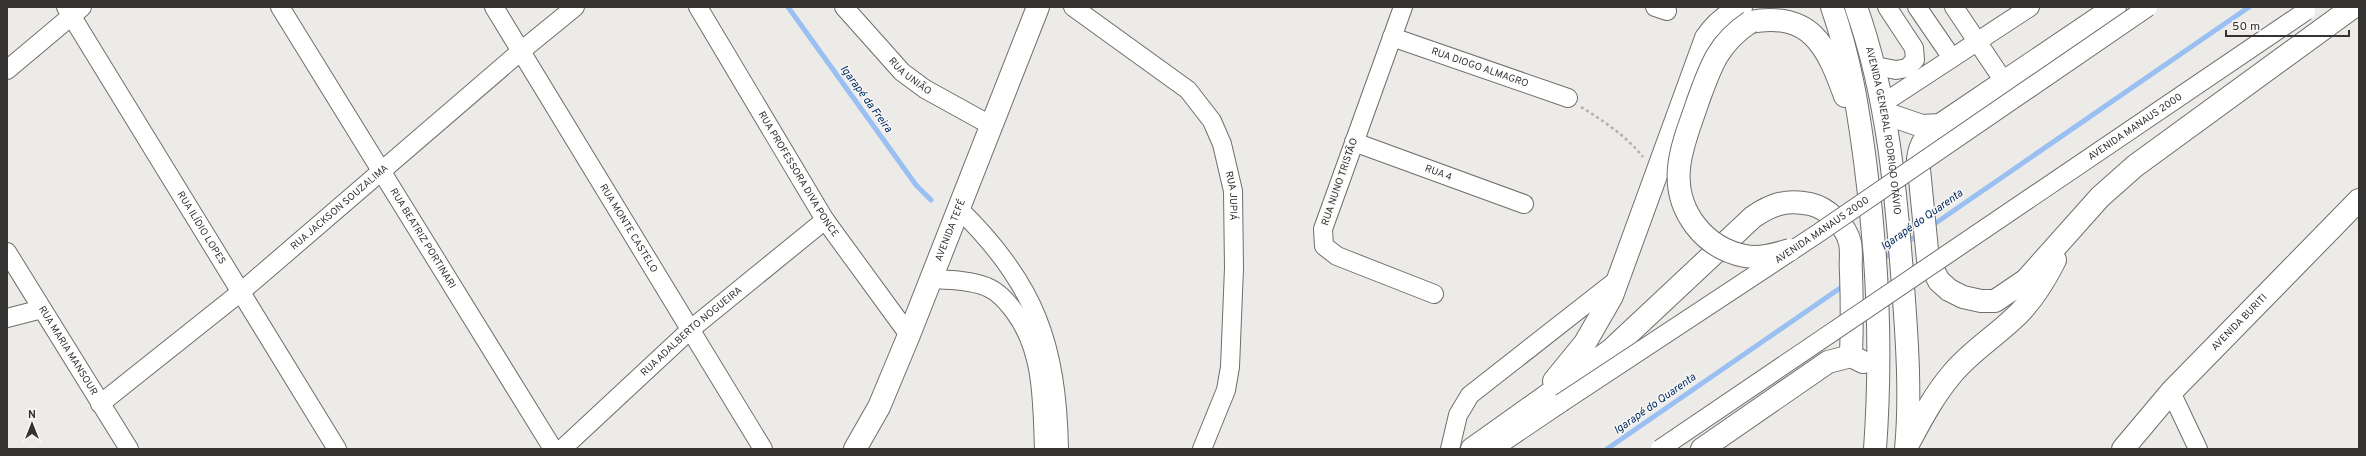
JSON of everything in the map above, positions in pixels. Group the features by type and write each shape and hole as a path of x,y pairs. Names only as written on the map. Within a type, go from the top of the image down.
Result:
{"main road":[{"name":"AVENIDA TEFÉ","path":"855,449 879,407 909,335 1038,7"},
{"path":"1832,7 1850,65 1873,223 1878,290 1879,392 1875,449"},
{"name":"AVENIDA GENERAL RODRIGO OTÁVIO","path":"1856,7 1875,66 1883,109 1897,207 1906,334 1906,448"},
{"path":"2115,7 2006,83 1940,125 1924,140 1919,147 1919,170 1928,260 1939,281 1949,290 1963,297 1975,300 1995,300 2026,280 2100,198 2135,166 2353,7"},
{"path":"1533,406 1585,343 1597,325 1618,279 1706,38 1717,24 1746,15 1793,23 1811,34 1823,45 1834,65 1863,146"},
{"path":"1746,15 1736,32 1722,47 1710,71 1683,146 1679,169 1680,195 1689,217 1703,236 1724,249 1746,256 1766,256 1790,250"},
{"path":"1883,109 1915,125 1940,125"},
{"name":"AVENIDA BURITI","path":"2123,449 2170,392 2359,200"},
{"path":"1472,449 1611,350 1753,217 1767,207 1784,201 1819,206 1840,224 1850,242 1852,313 1851,356"},
{"path":"1906,448 1920,421 1952,374 1973,352 2013,319 2044,283 2066,236"},
{"path":"1702,449 1828,362 1851,356 1860,360 1869,367 1879,392"}],"street":[{"name":"RUA BEATRIZ PORTINARI","path":"280,7 553,449"},
{"name":"RUA MONTE CASTELO","path":"494,7 763,449"},
{"name":"RUA JACKSON SOUZALIMA","path":"100,404 242,291 381,170 521,51 576,7"},
{"name":"RUA PROFESSORA DIVA PONCE","path":"698,7 825,220 909,335"},
{"name":"RUA UNIÃO","path":"844,7 902,72 925,89 992,126"},
{"name":"RUA JUPIÁ","path":"1073,7 1188,90 1212,121 1222,144 1233,191 1234,268 1230,367 1226,390 1202,449"},
{"name":"RUA NUNO TRISTÃO","path":"1403,7 1323,229 1324,246 1337,256 1434,294"},
{"path":"1875,66 1896,70 1907,68 1915,60 1914,48 1887,7"},
{"path":"1917,7 1952,58"},
{"path":"1954,7 2006,83"},
{"path":"1883,109 1952,58 2030,7"},
{"name":"AVENIDA MANAUS 2000","path":"1493,449 2148,7"},
{"name":"AVENIDA MANAUS 2000","path":"1660,449 2309,9"},
{"path":"7,70 73,10"},
{"name":"RUA ILÍDIO LOPES","path":"73,10 337,449"},
{"name":"RUA DIOGO ALMAGRO","path":"1392,37 1568,98"},
{"name":"RUA 4","path":"1354,142 1524,204"},
{"path":"959,209 982,231 1004,258 1028,298 1039,323 1053,370 1058,414 1059,449"},
{"name":"RUA ADALBERTO NOGUEIRA","path":"562,449 691,329 825,220"},
{"name":"RUA MARIA MANSOUR","path":"7,252 129,449"},
{"path":"930,279 969,282 988,288 1006,299 1020,319 1030,340 1038,367 1042,397 1044,449"},
{"path":"1450,449 1458,415 1470,395 1618,279"},
{"path":"7,318 42,309"},
{"path":"2170,392 2198,449"}],"path":[{"path":"1568,98 1602,119 1632,144 1656,173"}],"waterway":[{"name":"Igarapé da Freira","path":"788,7 916,185 931,200"},
{"name":"Igarapé do Quarenta","path":"1930,227 2249,7"},
{"name":"Igarapé do Quarenta","path":"1905,244 1920,233"},
{"name":"Igarapé do Quarenta","path":"1880,261 1895,250"},
{"name":"Igarapé do Quarenta","path":"1607,449 1846,284"}]}
